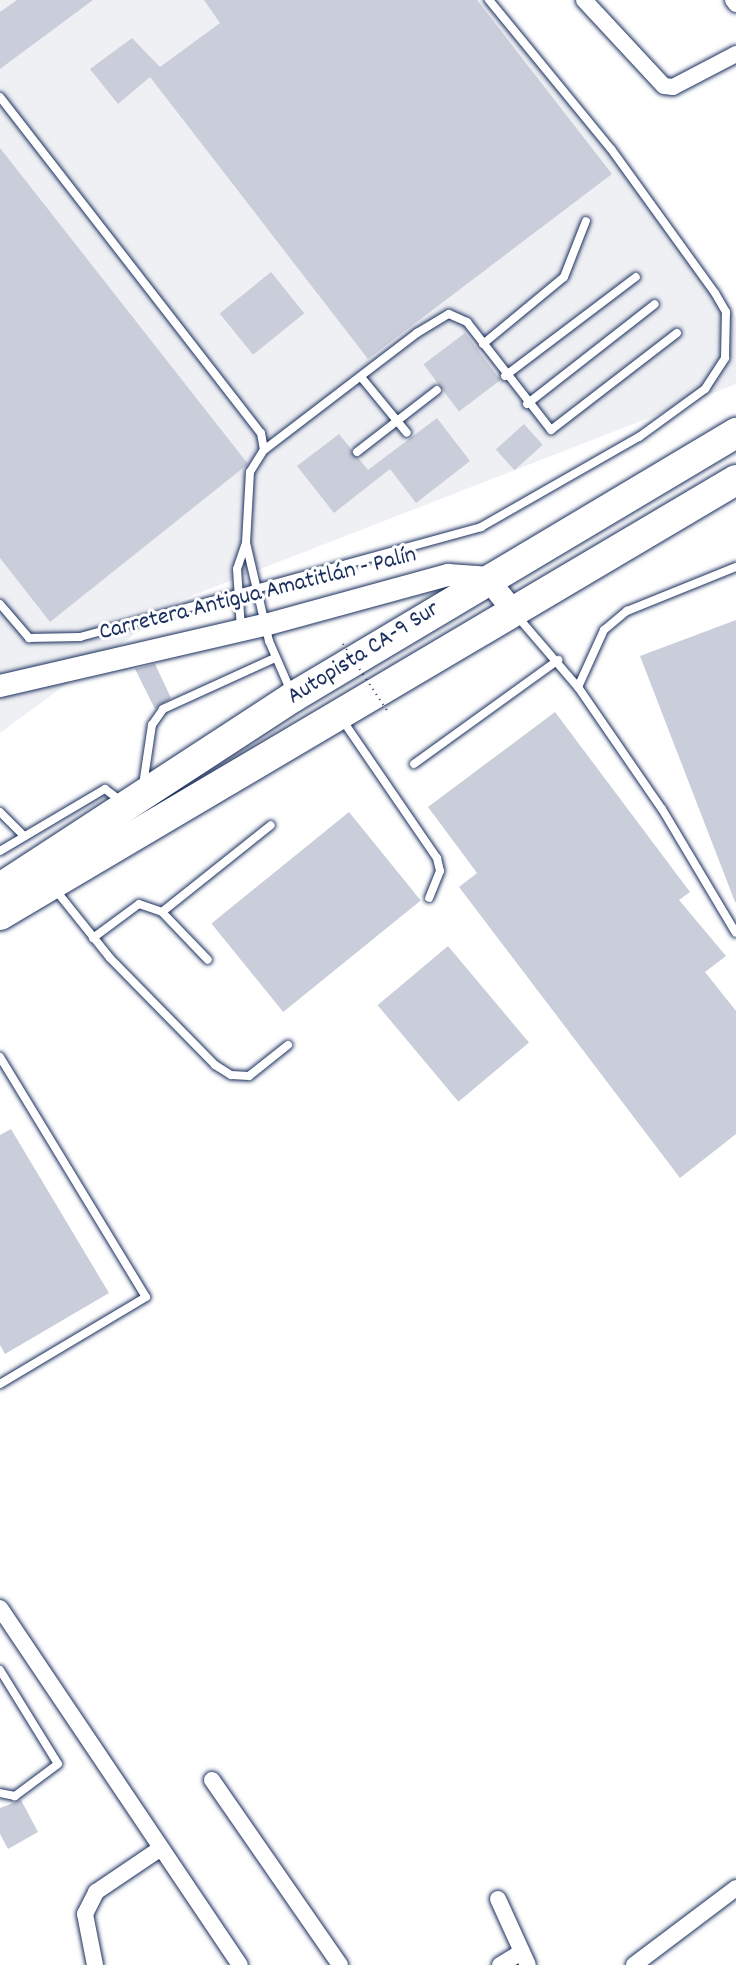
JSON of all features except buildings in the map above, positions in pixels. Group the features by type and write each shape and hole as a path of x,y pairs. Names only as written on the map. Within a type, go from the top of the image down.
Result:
{"highway":[{"name":"Autopista CA-9 Sur","path":"0,888 293,697 487,578 736,433"},
{"name":"Autopista CA-9 Sur","path":"0,915 340,717 736,480"}],"main road":[{"name":"Carretera Antigua Amatitlán - Palín","path":"0,687 265,625 440,577 487,578"},
{"path":"487,578 514,612"}],"street":[{"path":"584,0 664,86 673,87 736,54"},
{"path":"733,0 736,4"},
{"path":"0,1608 240,1965"},
{"path":"212,1780 340,1965"},
{"path":"95,1965 85,1914 96,1892 161,1848"},
{"path":"634,1965 736,1888"},
{"path":"498,1899 524,1959 500,1965"}],"lane":[{"path":"0,604 28,638 50,640 236,596 481,527 525,506 688,403 712,381 725,358 726,312 715,293 611,149 489,0"},
{"path":"0,97 261,433 264,450"},
{"path":"483,344 564,278 586,221"},
{"path":"506,376 636,277"},
{"path":"527,404 655,304"},
{"path":"241,631 236,596 246,543 250,472 264,450 361,376 448,314 467,322 548,429 559,426 677,333"},
{"path":"361,376 407,434"},
{"path":"357,452 437,390"},
{"path":"246,543 275,658 293,697"},
{"path":"578,687 604,630 627,611 736,567"},
{"path":"514,612 558,660 578,687 662,809 736,933"},
{"path":"0,837 2,850 105,789 134,801 152,725 163,709 275,658"},
{"path":"414,764 558,660"},
{"path":"340,717 437,858 440,871 429,898"},
{"path":"0,812 24,836"},
{"path":"162,912 271,825"},
{"path":"52,885 93,938 215,1065 231,1075 249,1076 288,1044"},
{"path":"93,938 139,904 162,912 208,960"},
{"path":"0,1057 146,1297 0,1384"},
{"path":"0,1670 58,1764 15,1796 0,1793"}],"path":[{"path":"344,644 388,712"}],"shaded area":[{"path":"0,0 496,0 736,317 736,384 181,600 0,733"}]}
